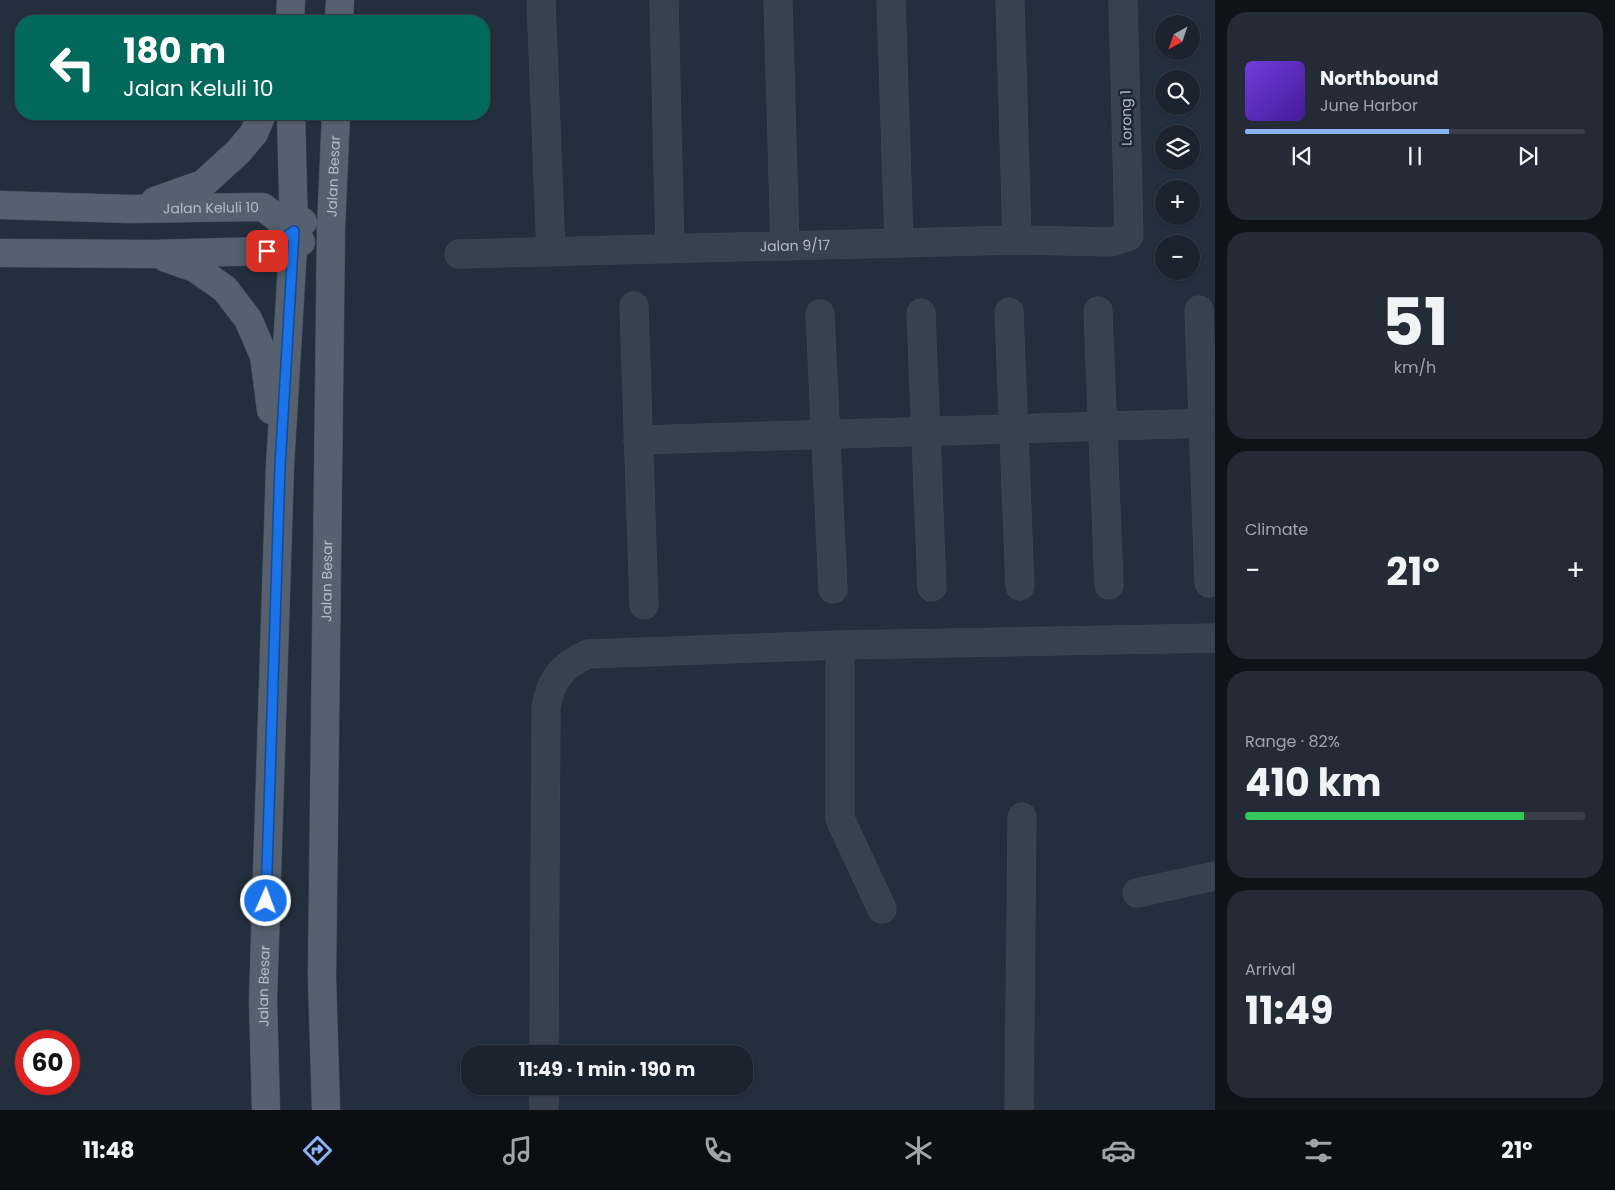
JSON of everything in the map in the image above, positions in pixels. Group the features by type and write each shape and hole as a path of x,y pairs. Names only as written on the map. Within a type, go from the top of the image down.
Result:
{"main road":[{"path":"290,15 291,0"},
{"path":"339,15 340,0"},
{"path":"132,209 203,184 238,152 254,133 259,120"},
{"name":"Jalan Besar","path":"266,1110 263,1000 280,466 294,231 291,120"},
{"path":"0,253 152,254 267,251 307,219 316,203 335,120"},
{"name":"Jalan Besar","path":"326,1110 322,977 330,228 336,120"},
{"name":"Jalan Keluli 10","path":"0,204 132,209 264,207 294,231 314,258 320,277 329,365"},
{"path":"152,254 195,268 225,289 248,319 264,356 280,466"}],"street":[{"path":"541,0 551,252"},
{"path":"664,0 670,249"},
{"path":"778,0 785,246"},
{"path":"891,0 898,243"},
{"path":"1010,0 1017,240"},
{"name":"Lorong 1","path":"1123,0 1129,236"},
{"name":"Jalan 9/17","path":"460,254 1017,240 1111,242 1129,236"},
{"path":"634,306 644,605"},
{"path":"1199,310 1209,424 1209,584"},
{"path":"1098,311 1109,585"},
{"path":"1009,312 1020,586"},
{"path":"921,313 932,587"},
{"path":"820,314 833,589"},
{"path":"638,440 1209,424"},
{"path":"544,1045 546,708 549,692 556,677 567,665 588,654 840,645 1215,638"},
{"path":"840,645 840,819 882,909"},
{"path":"1019,1110 1022,817"},
{"path":"1137,893 1215,876"},
{"path":"544,1095 544,1110"}],"route":[{"path":"266,901 280,466 294,231 267,251"}]}
